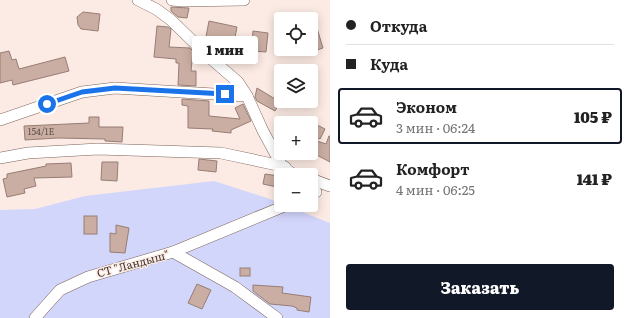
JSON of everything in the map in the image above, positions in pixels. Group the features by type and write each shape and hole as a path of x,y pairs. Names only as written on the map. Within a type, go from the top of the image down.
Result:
{"street":[{"path":"138,0 156,9 171,20 209,57 238,82 247,96 263,131 282,166 285,168"},
{"path":"172,0 244,0"},
{"path":"0,120 82,92 115,88 247,96"},
{"path":"0,158 28,153 98,149 221,153 286,168"},
{"path":"318,182 330,186"},
{"path":"172,252 274,210"},
{"name":"СТ \"Ландыш\"","path":"35,318 60,290 88,276 172,252 235,287 277,318"}],"shaded area":[{"path":"214,181 274,201 274,212 302,212 330,223 330,318 0,318 0,210 35,209 85,196"}],"building":[{"path":"171,7 189,8 187,18 178,17 171,11"},
{"path":"83,12 100,14 98,31 81,29 78,25 77,17"},
{"path":"209,21 237,27 233,48 205,42"},
{"path":"157,26 168,27 171,29 169,47 190,48 193,51 191,71 196,71 196,86 178,85 179,63 176,63 176,59 154,57"},
{"path":"253,31 268,33 266,52 251,51"},
{"path":"318,32 323,48 318,50"},
{"path":"9,51 12,60 16,59 19,69 65,57 69,71 13,85 12,80 0,83 0,53"},
{"path":"257,88 274,98 274,108 277,108 275,111 257,101 255,97"},
{"path":"182,99 209,101 209,116 240,119 235,108 243,104 251,121 231,130 231,133 212,131 213,129 188,128 188,106 182,105"},
{"path":"89,117 99,117 99,127 123,127 122,142 105,141 105,139 58,138 25,140 24,126 89,123"},
{"path":"318,126 325,129 320,139 318,138"},
{"path":"330,136 330,162 318,156 318,141 326,144"},
{"path":"199,159 217,161 216,172 198,170"},
{"path":"102,162 118,162 117,181 101,180"},
{"path":"71,163 72,177 34,178 36,186 24,189 25,193 7,197 3,179 7,178 7,174 46,166 46,164"},
{"path":"265,174 274,175 274,186 263,184"},
{"path":"84,216 97,216 97,234 84,234"},
{"path":"116,225 129,228 125,253 110,252 110,233 116,234"},
{"path":"240,268 250,268 250,276 240,276"},
{"path":"197,284 211,290 202,309 188,303"},
{"path":"253,285 283,287 282,293 311,297 309,312 297,310 297,308 292,306 270,304 253,291"}],"route":[{"path":"47,104 82,92 115,88 225,94"}]}
